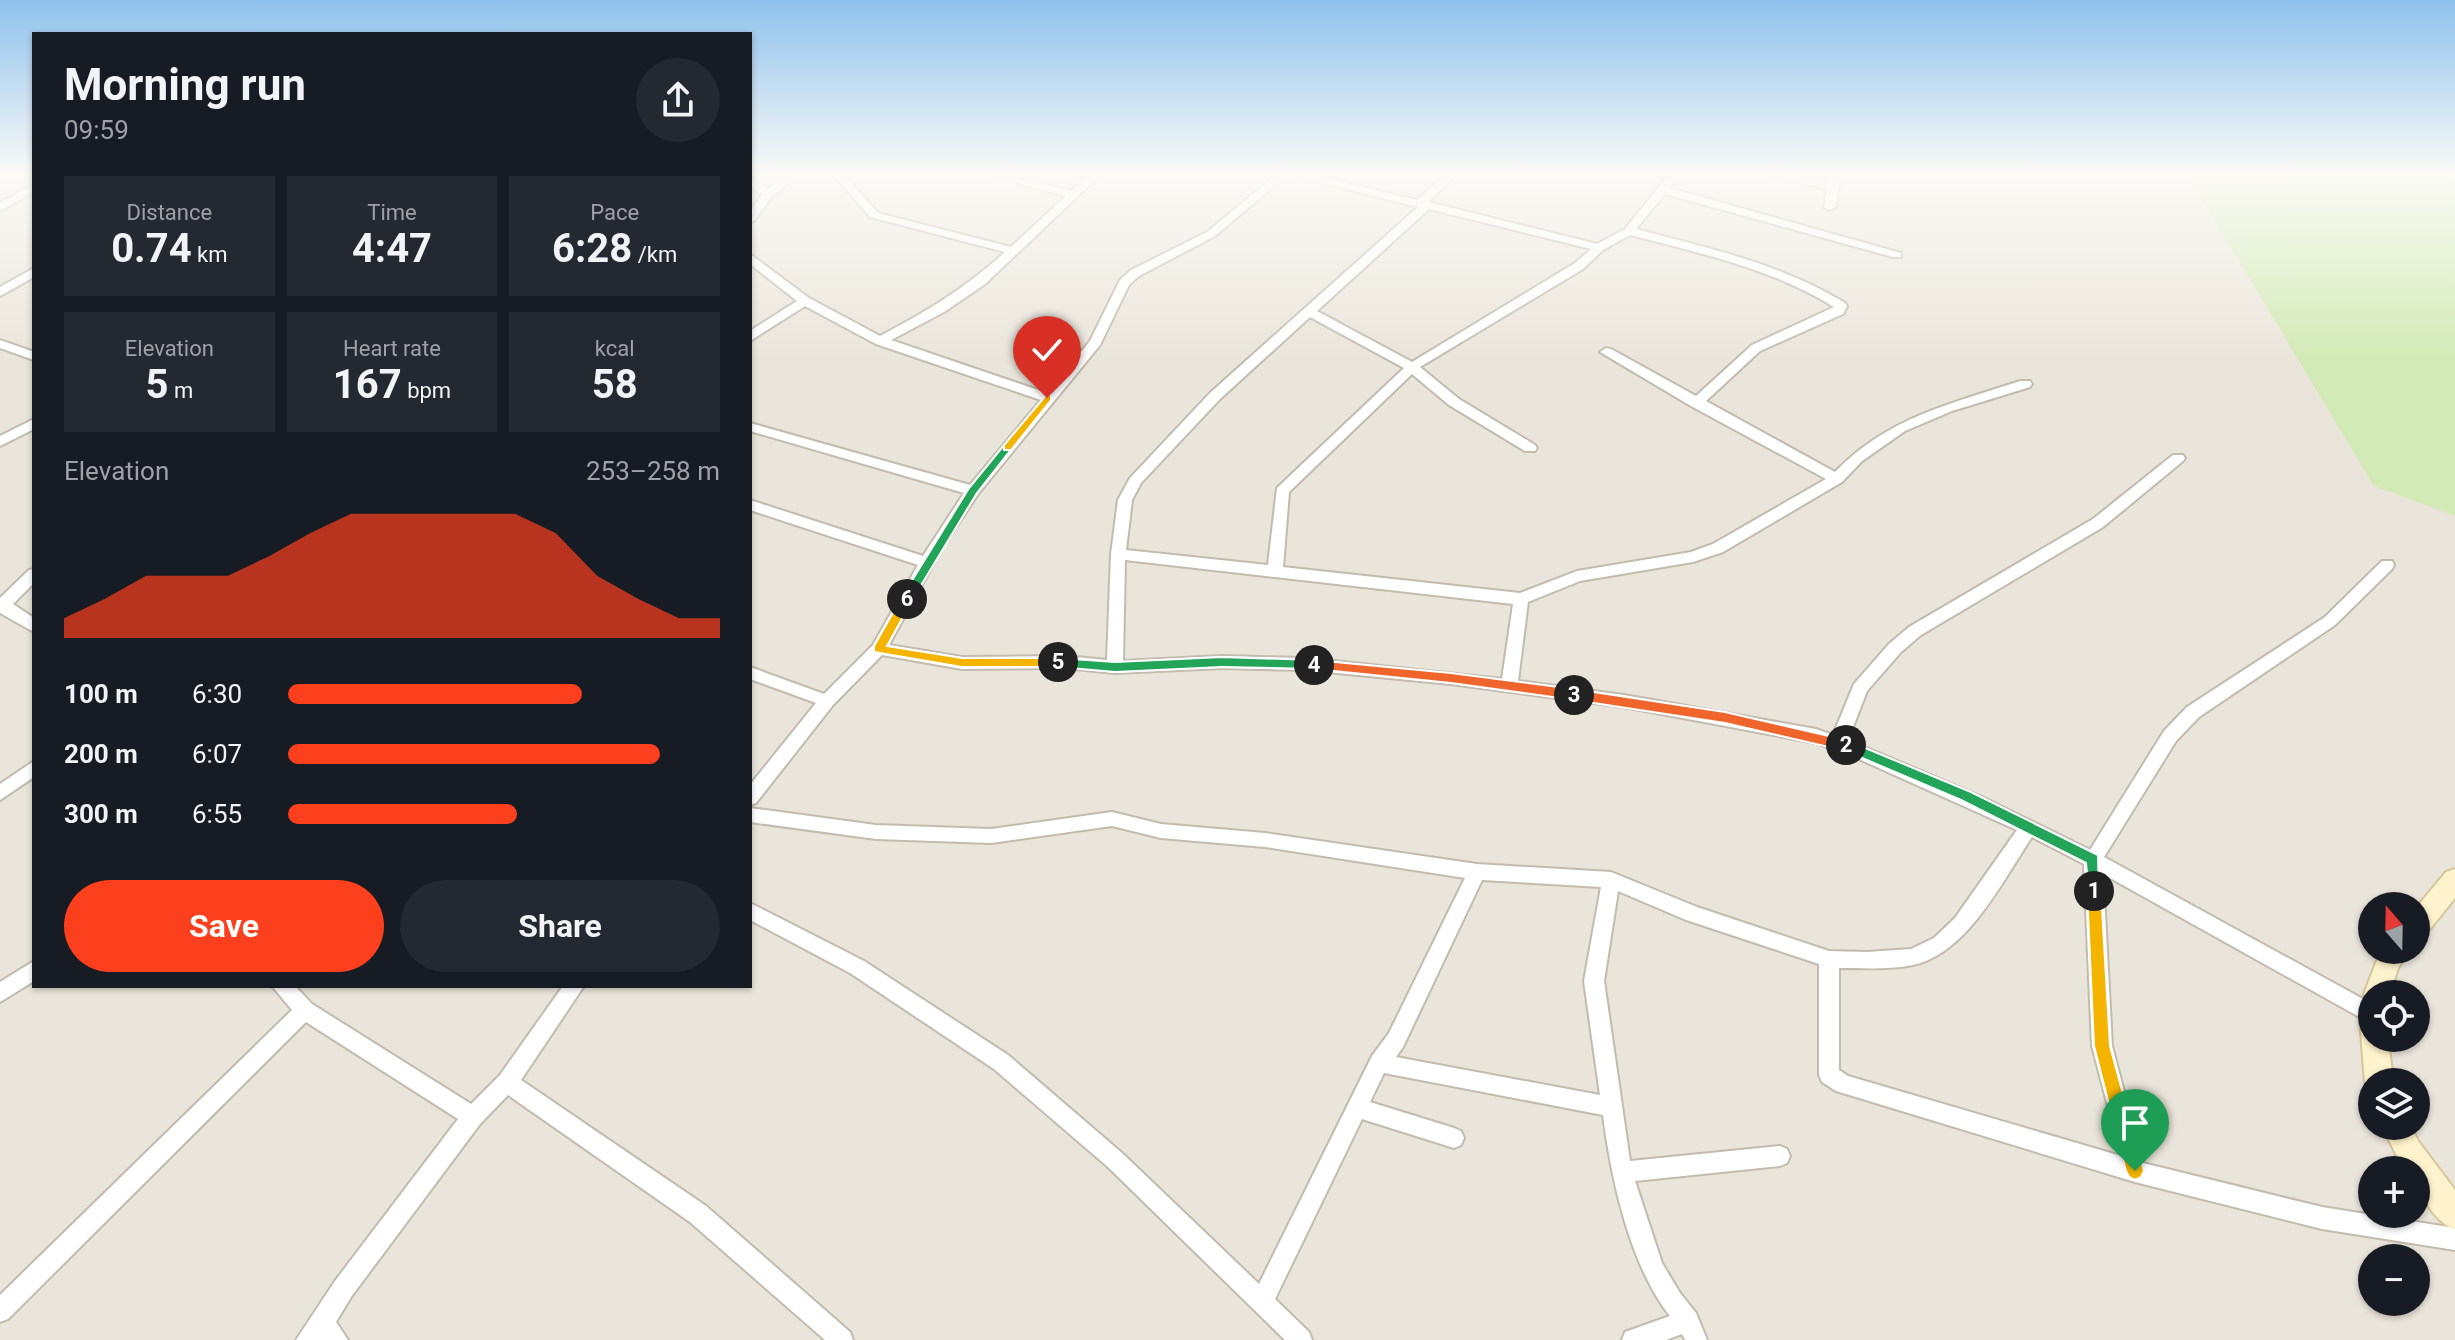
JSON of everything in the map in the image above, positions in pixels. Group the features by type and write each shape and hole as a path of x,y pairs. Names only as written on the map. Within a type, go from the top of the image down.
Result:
{"street":[{"path":"966,239 1015,251"},
{"path":"880,341 963,294 1028,239"},
{"path":"752,795 827,701 879,649 927,563 973,491 1096,342 1115,297 1135,273 1202,239"},
{"path":"1115,667 1118,554 1125,500 1145,468 1215,396 1387,239"},
{"path":"1561,239 1599,248"},
{"path":"1275,570 1282,491 1412,367 1579,266 1599,248 1616,239"},
{"path":"1654,239 1767,272 1808,287 1841,306 1839,311 1756,348 1696,403"},
{"path":"1844,239 1897,255"},
{"path":"752,260 805,301 880,341 1047,398"},
{"path":"0,292 32,273"},
{"path":"752,336 805,301"},
{"path":"1309,312 1412,367 1454,402 1530,448"},
{"path":"0,344 32,355"},
{"path":"0,359 16,350"},
{"path":"1606,352 1837,479"},
{"path":"1118,554 1521,599 1577,576 1693,557 1718,548 1837,479 1861,454 1903,424 2025,384"},
{"path":"0,442 32,424"},
{"path":"752,428 973,491"},
{"path":"1839,742 1860,688 1895,648 1915,631 2098,523 2178,458"},
{"path":"752,506 927,563"},
{"path":"2135,1171 2102,1046 2093,860 2170,736 2193,712 2330,621 2387,565"},
{"path":"32,576 1,606 32,625"},
{"path":"1509,686 1521,599"},
{"path":"879,649 962,663 1066,662 1115,667 1222,662 1306,664 1509,686 1725,717 1839,742 1966,796 2029,827 2358,1008"},
{"path":"752,674 827,701"},
{"path":"0,793 32,769"},
{"path":"752,815 876,832 991,836 1112,819 1161,831 1265,840 1477,872 1611,880 1693,914 1829,959 1913,957 1941,944 1962,924 2029,827"},
{"path":"1262,1301 1379,1063 1396,1040 1477,872"},
{"path":"1611,880 1594,981 1621,1172 1653,1268 1692,1330 1633,1340"},
{"path":"2430,913 2450,893"},
{"path":"752,912 857,967 1001,1062 1115,1160 1262,1301 1290,1337"},
{"path":"1829,959 1829,1075 1843,1084 2135,1171 2322,1218 2455,1239"},
{"path":"0,993 32,971"},
{"path":"284,988 305,1010 473,1117"},
{"path":"322,1335 343,1289 473,1117 507,1082 573,988"},
{"path":"0,1311 305,1010"},
{"path":"1379,1063 1611,1107"},
{"path":"507,1082 698,1214 842,1340"},
{"path":"1358,1108 1454,1138"},
{"path":"2403,1140 2455,1215"},
{"path":"1621,1172 1780,1156"}],"shaded area":[{"path":"0,239 32,239 32,988 752,988 752,239 2455,239 2455,1340 0,1340"}],"green space":[{"path":"2226,239 2455,239 2455,516 2374,486"}],"route":[{"path":"1047,398 973,491 936,546 879,649 962,663 1066,662 1115,667 1222,662 1306,664 1374,670 1624,701 1725,717 1839,742 1966,796 2093,860 2102,1046 2135,1171"}]}
